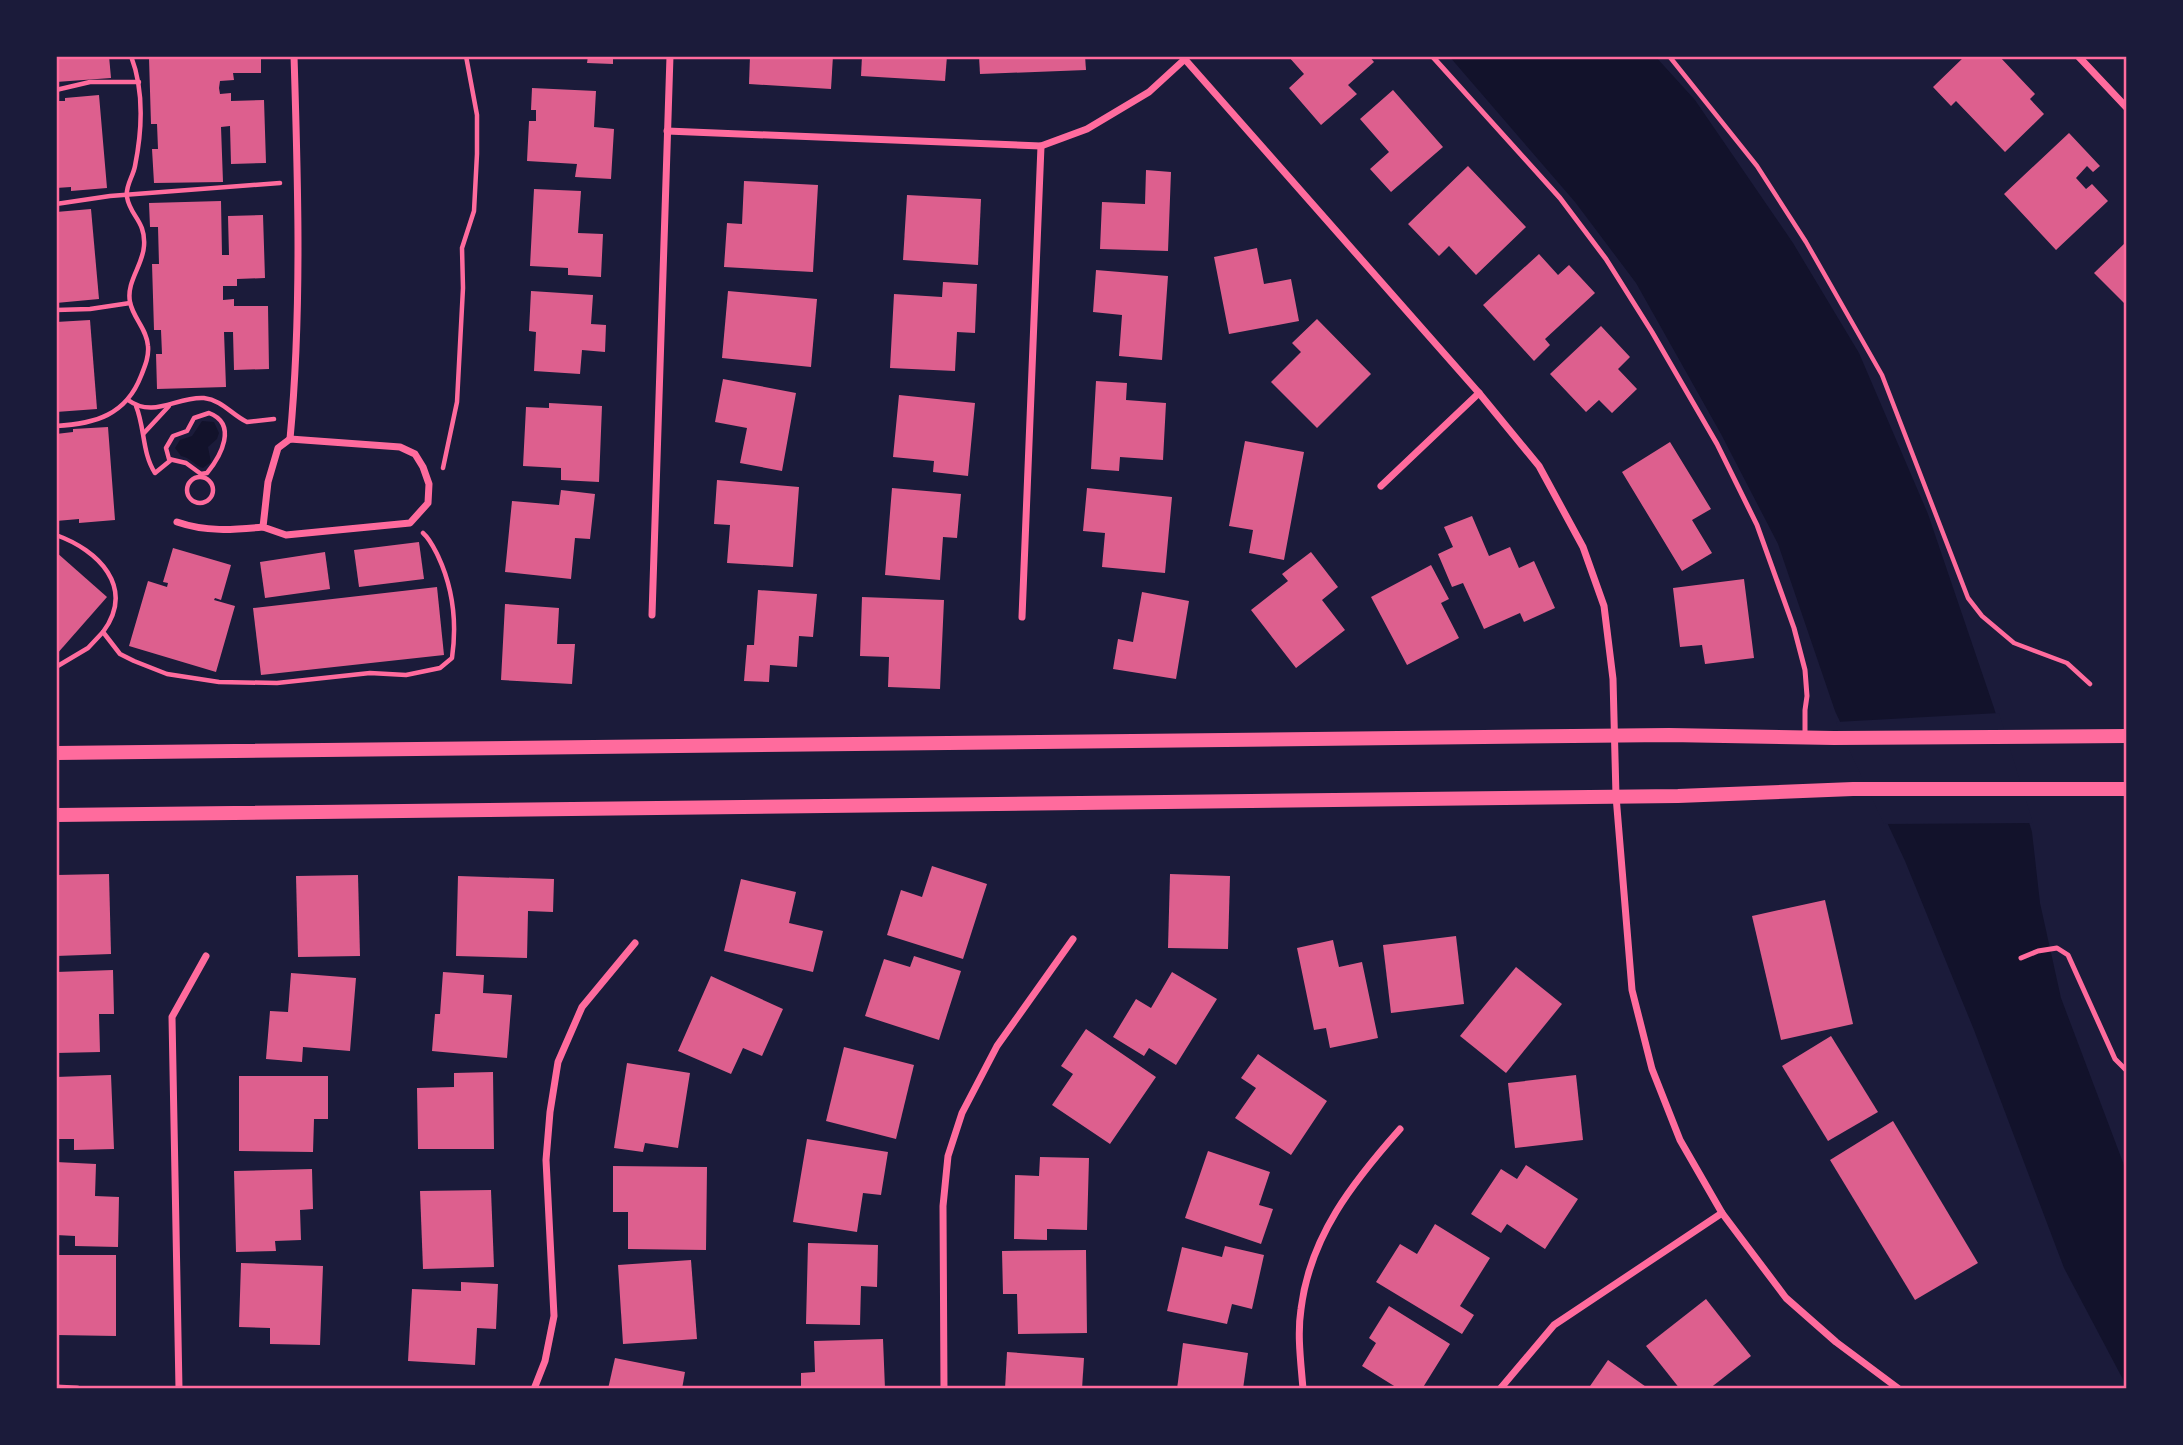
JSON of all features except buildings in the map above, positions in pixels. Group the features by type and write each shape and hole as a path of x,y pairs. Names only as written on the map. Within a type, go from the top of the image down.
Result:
{"main road":[{"path":"56,753 1614,735 1834,738 2127,736"},
{"path":"56,815 1678,796 1853,789 2127,789"}],"street":[{"path":"290,439 296,369 298,181 295,56"},
{"path":"652,615 670,56"},
{"path":"2078,56 2127,108"},
{"path":"667,131 1041,146 1087,129 1149,92 1184,58 1479,393 1539,466 1583,548 1604,606 1613,679 1616,796 1632,990 1652,1069 1680,1140 1721,1213 1786,1298 1836,1342 1899,1389"},
{"path":"1023,617 1041,146"},
{"path":"1381,486 1479,393"},
{"path":"177,522 197,529 223,531 263,527 286,535 410,523 428,503 429,484 424,467 415,454 400,447 290,439 278,448 268,482 263,527"},
{"path":"944,1389 943,1206 948,1156 962,1113 998,1046 1073,939"},
{"path":"534,1389 544,1361 554,1316 546,1160 558,1062 582,1007 635,943"},
{"path":"179,1389 172,1017 206,956"},
{"path":"1303,1389 1301,1309 1309,1269 1325,1228 1342,1200 1400,1129"},
{"path":"1500,1389 1554,1325 1721,1213"},
{"path":"56,1388 77,1389"}],"lane":[{"path":"1433,56 1560,198 1606,259 1717,444 1757,525 1794,628 1805,670 1805,736"},
{"path":"2021,958 2038,951 2057,948 2068,955 2115,1059 2127,1071"}],"path":[{"path":"56,426 101,419 116,413 139,383 148,360 146,332 130,303 131,283 144,246 142,225 126,195 138,154 140,123 139,82 131,56"},
{"path":"429,484 444,466 457,402 463,288 462,248 474,211 478,130 466,56"},
{"path":"1669,56 1757,166 1807,242 1882,375 1968,598 1982,616 2014,643 2067,663 2090,684"},
{"path":"56,90 90,82 139,82"},
{"path":"56,204 93,197 298,181"},
{"path":"56,310 90,309 130,303"},
{"path":"136,406 169,406 204,398 221,404 247,422 292,417"},
{"path":"128,400 136,406 144,433 146,456 155,473 171,460"},
{"path":"144,433 169,406"},
{"path":"171,460 166,448 173,436 187,431 197,416 209,413 223,423 225,437 214,463 207,473 201,476 192,479 188,486 187,492 191,499 201,503 209,500 213,490 211,482 201,476 186,463 171,460"},
{"path":"103,632 120,654 134,661 167,674 205,680 277,683 370,673 406,675 434,671 452,658 452,594 448,577 427,536 410,523"},
{"path":"56,535 73,541 95,557 106,569 115,586 113,614 103,632 88,648 56,667"}],"shaded area":[{"path":"1449,56 1655,56 1695,100 1793,243 1859,353 1928,514 1994,708 2032,832 2040,903 2061,998 2127,1173 2127,1387 2064,1268 1974,1030 1905,861 1835,711 1778,544 1721,434 1636,283 1575,202"},
{"path":"202,421 214,422 219,433 217,439 208,447 211,462 203,468 181,456 175,448 180,440 192,436"}],"pier":[{"path":"1999,713 2033,823 1884,824 1836,722"}]}
